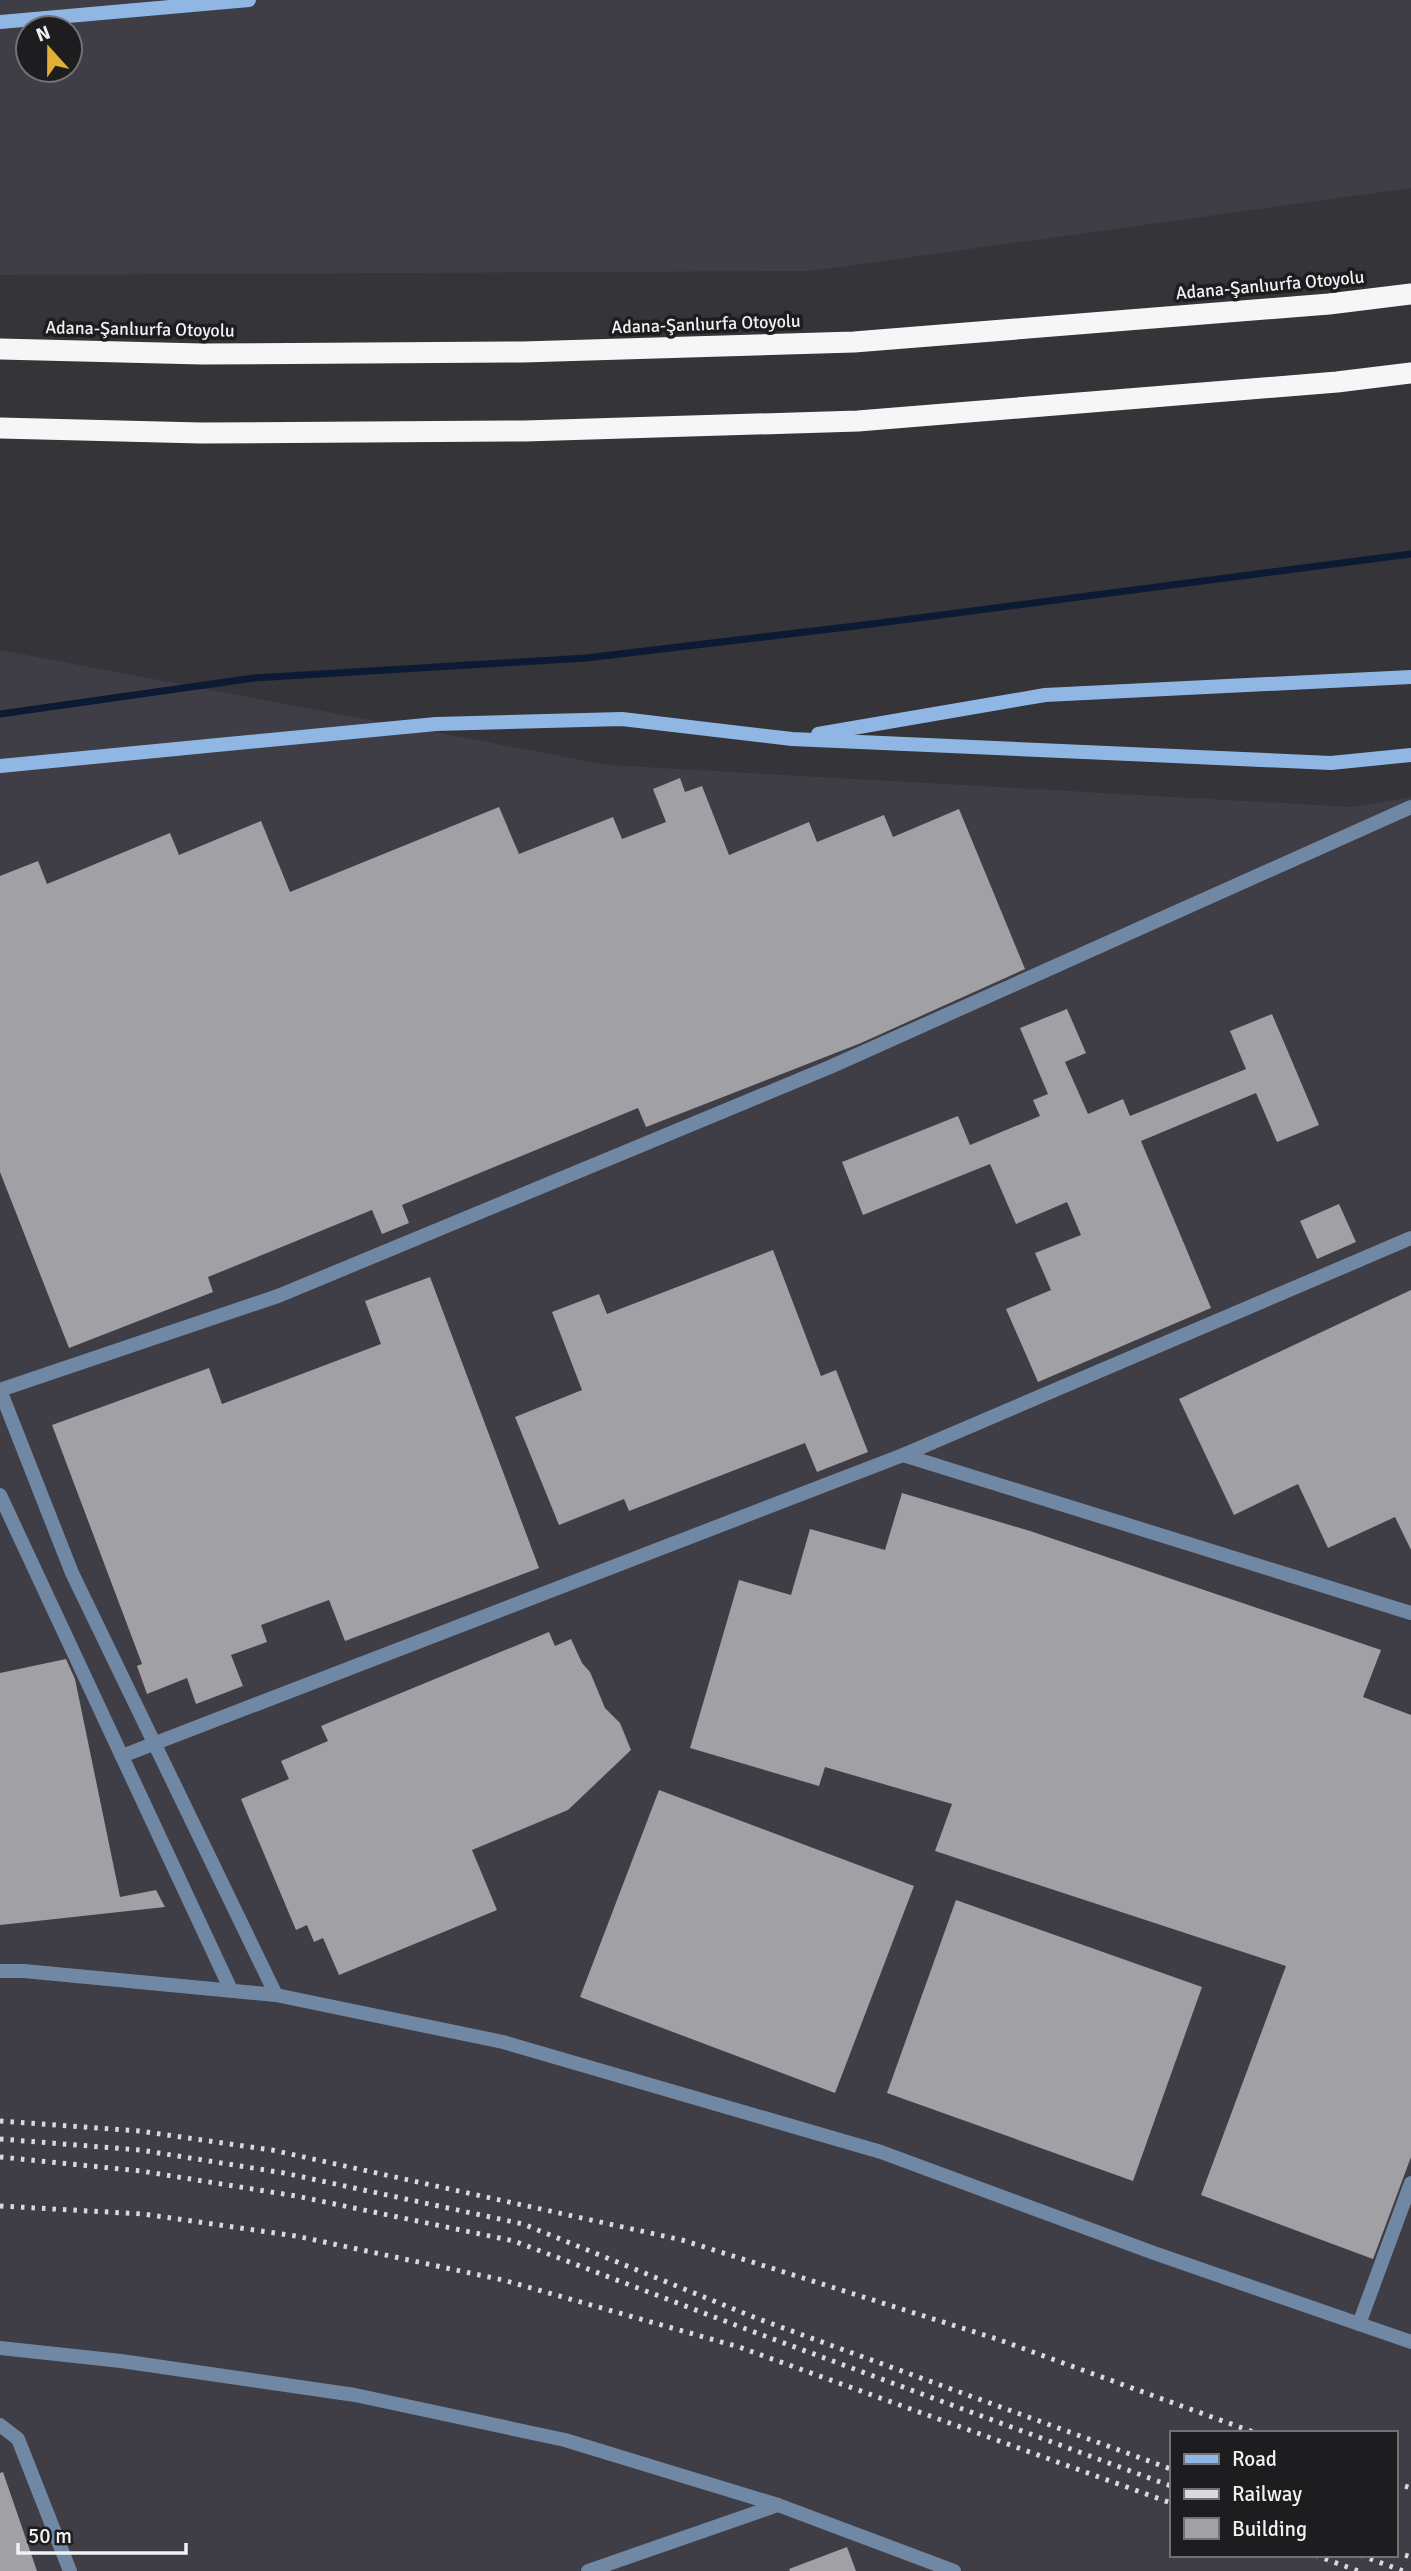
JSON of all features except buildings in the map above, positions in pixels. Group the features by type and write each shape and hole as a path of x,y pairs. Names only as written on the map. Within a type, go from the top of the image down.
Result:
{"highway":[{"name":"Adana-Şanlıurfa Otoyolu","path":"0,349 202,354 523,352 854,342 1329,304 1411,294"},
{"path":"0,428 201,433 525,431 858,421 1337,382 1411,373"}],"main road":[{"path":"0,22 249,0"},
{"path":"792,739 1045,695 1411,677"},
{"path":"0,766 436,724 622,719 792,739 1331,764 1411,755"}],"street":[{"path":"276,1994 153,1745 72,1573 0,1390 303,1285 830,1067 1411,807"},
{"path":"122,1756 903,1455 1411,1238"},
{"path":"903,1455 1411,1613"},
{"path":"0,1495 231,1990"},
{"path":"0,1971 276,1994 503,2042 881,2152 1154,2253 1411,2342"},
{"path":"1359,2324 1411,2183"},
{"path":"0,2348 121,2361 355,2395 565,2440 778,2505 954,2571"},
{"path":"0,2425 18,2440 70,2571"},
{"path":"588,2571 778,2505"}],"shaded area":[{"path":"0,0 1411,0 1411,188 811,271 0,275"},
{"path":"0,650 608,765 1353,807 1411,797 1411,2571 0,2571"}],"waterway":[{"path":"0,714 254,678 586,658 1411,554"}],"railway":[{"path":"0,2121 140,2131 272,2150 682,2240 997,2339 1250,2431"},
{"path":"0,2139 140,2150 284,2173 523,2224 756,2318 1170,2469"},
{"path":"0,2157 141,2171 296,2196 514,2241 1170,2486"},
{"path":"0,2206 143,2214 296,2236 503,2280 739,2347 1170,2503"},
{"path":"1397,2484 1411,2488"},
{"path":"1397,2553 1411,2557"},
{"path":"1320,2557 1358,2571"},
{"path":"1365,2557 1403,2571"}]}
